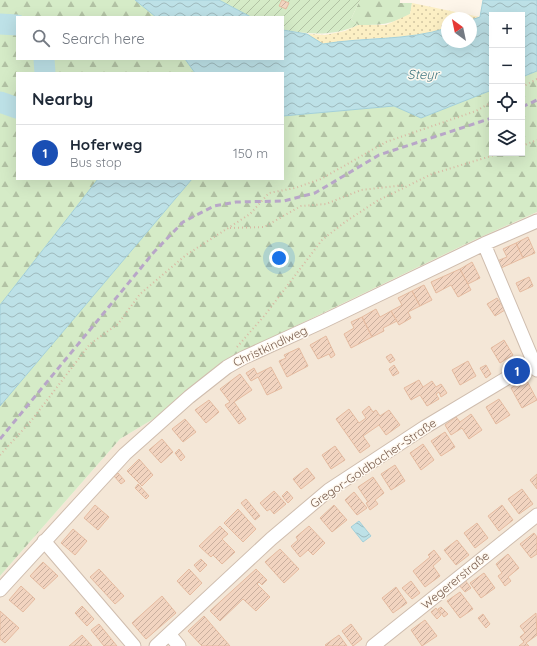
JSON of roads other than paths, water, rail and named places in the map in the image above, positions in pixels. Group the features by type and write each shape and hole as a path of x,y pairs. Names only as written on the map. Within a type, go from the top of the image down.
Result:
{"street":[{"name":"Christkindlweg","path":"0,590 125,454 227,367 243,358 484,244 537,221"},
{"path":"484,244 536,364"},
{"name":"Gregor-Goldbacher-Straße","path":"156,646 271,539 329,490 425,427 536,364"},
{"name":"Wegererstraße","path":"373,646 537,515"},
{"path":"44,541 134,646"},
{"path":"169,634 179,646"}],"water":[{"path":"135,0 219,0 249,16 155,16"},
{"name":"Steyr","path":"483,0 537,0 537,71 525,76 525,12 489,12 489,91 421,118 394,106 284,116 284,72 194,72 186,60 284,60 284,30 307,34 323,44 401,37 441,30 441,48 477,48 477,18 480,17"},
{"path":"97,180 191,180 0,406 0,305"},
{"path":"359,521 371,536 363,542 351,527"}],"waterway":[{"path":"0,24 16,25"},
{"path":"44,60 45,72"},
{"path":"0,102 16,108"}],"railway":[{"path":"525,106 537,100"},
{"path":"0,439 154,252 183,222 214,206 236,202 284,201 315,193 379,155 489,119"}],"place":[{"name":"Hoferweg","path":"517,371"}]}
